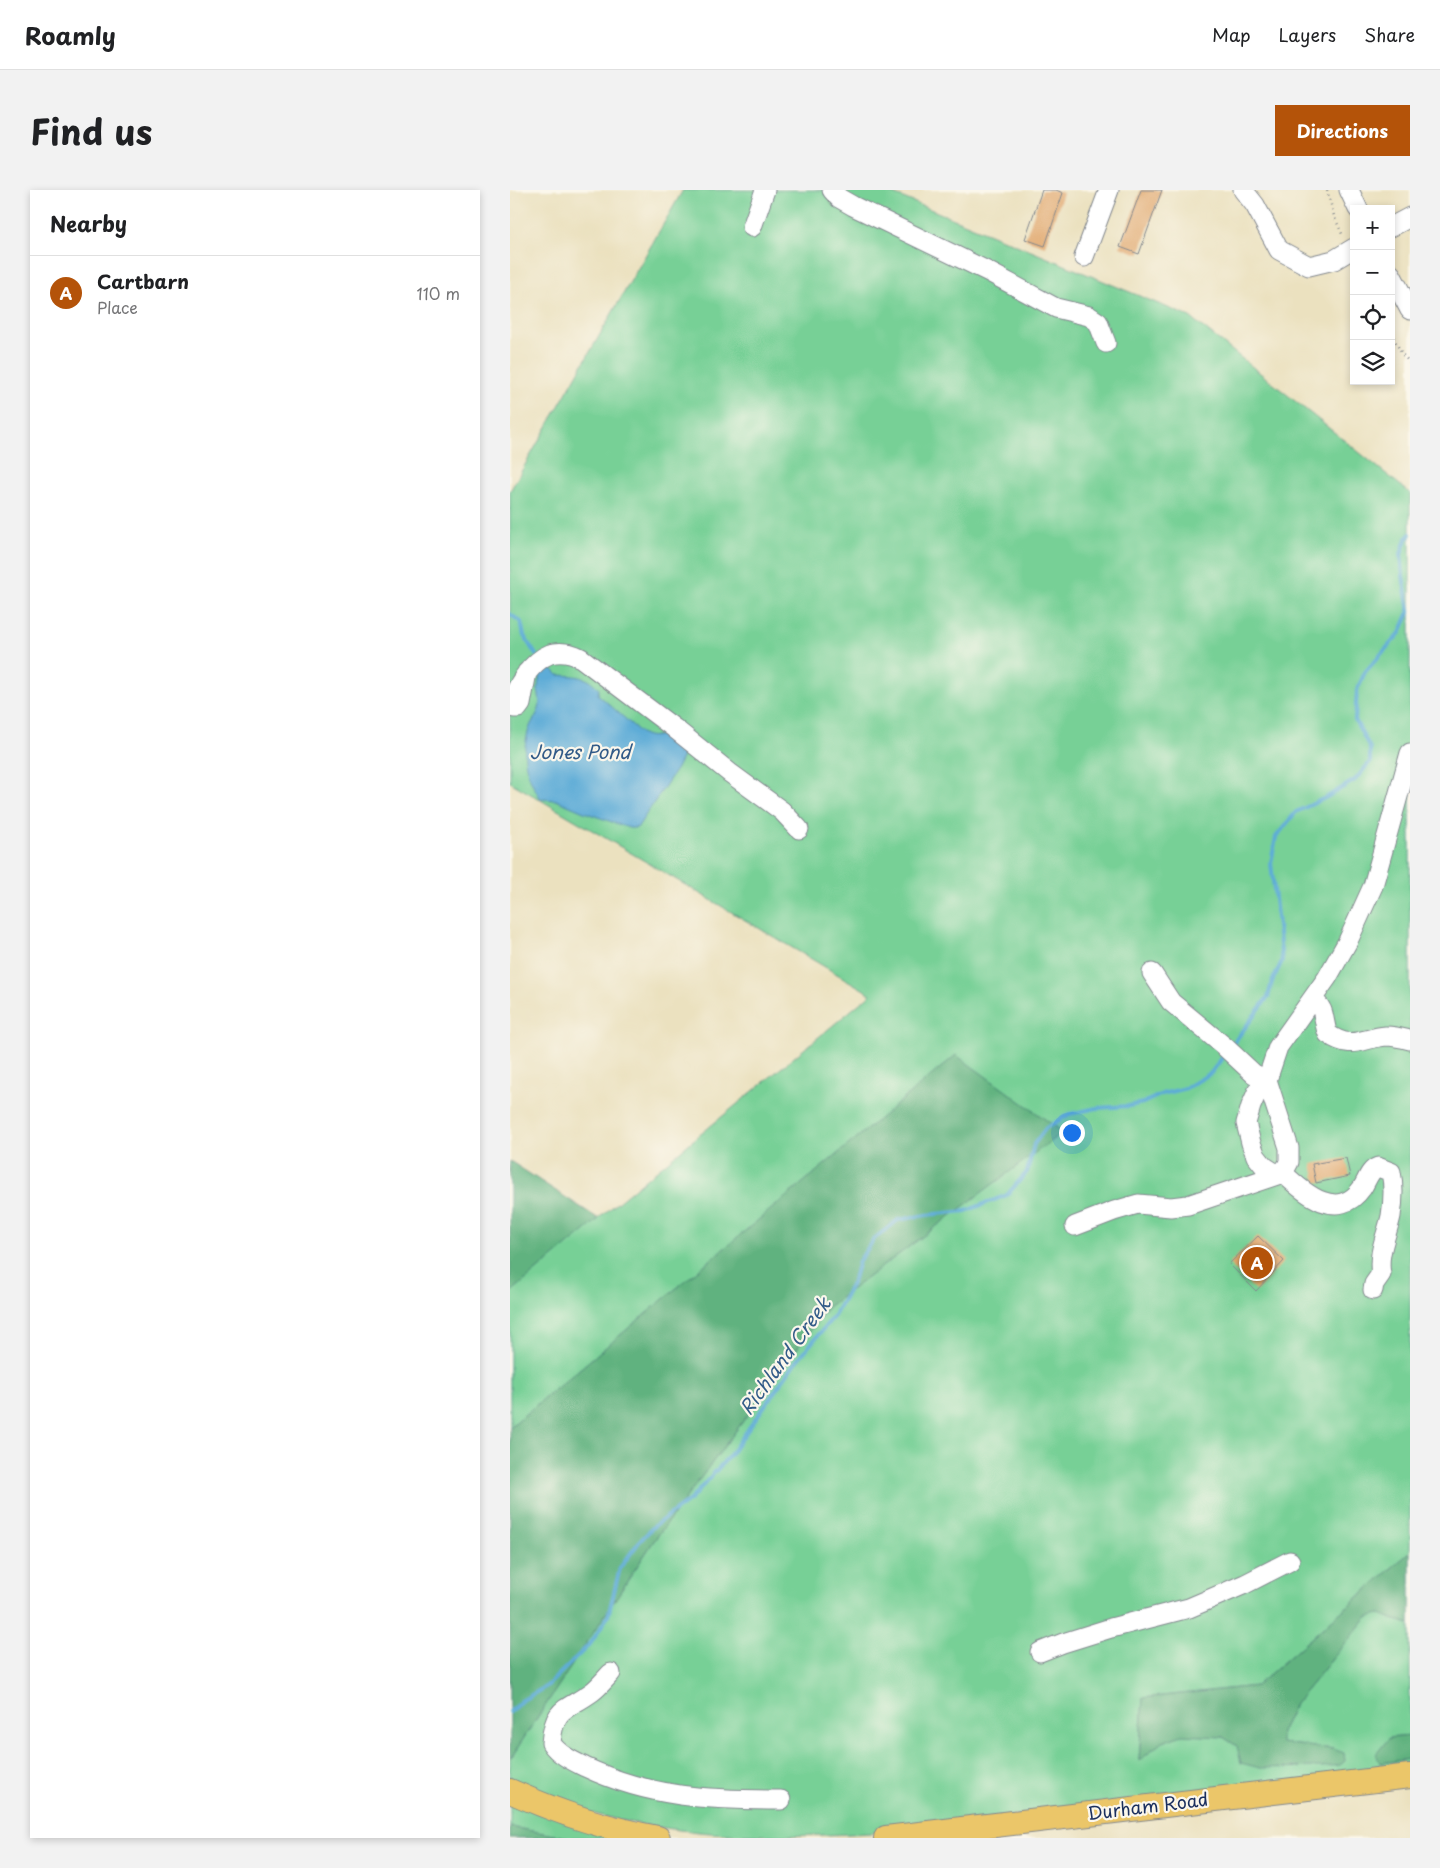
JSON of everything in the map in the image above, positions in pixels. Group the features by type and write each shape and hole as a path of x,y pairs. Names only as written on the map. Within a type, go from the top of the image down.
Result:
{"main road":[{"name":"Durham Road","path":"886,1838 1410,1776"},
{"path":"510,1791 591,1822 658,1838"}],"street":[{"path":"752,227 765,190"},
{"path":"832,190 839,198 853,206 987,271 1056,308 1089,316 1098,322 1106,343"},
{"path":"1084,257 1109,190"},
{"path":"1243,190 1255,205 1279,250 1309,266 1334,260 1348,241"},
{"path":"1349,190 1356,205"},
{"path":"1395,225 1410,217"},
{"path":"1395,282 1410,310"},
{"path":"527,672 542,658 550,654 565,652 581,658 674,728 730,774 782,811 799,829"},
{"path":"1373,1290 1374,1284 1382,1274 1379,1262 1391,1213 1391,1172 1378,1167 1374,1168 1361,1189 1350,1201 1337,1205 1322,1201 1301,1191 1283,1173 1273,1172 1264,1166 1250,1143 1246,1123 1258,1090 1267,1080 1278,1048 1327,978 1348,940 1373,886 1410,753"},
{"path":"1076,1226 1138,1204 1171,1207 1188,1205 1283,1173 1289,1162 1289,1148 1267,1080 1254,1074 1171,1002 1152,973"},
{"path":"1313,1000 1320,1005 1324,1014 1328,1034 1340,1041 1358,1043 1384,1036 1410,1040"},
{"path":"1040,1652 1111,1628 1190,1608 1231,1591 1290,1561"},
{"path":"611,1673 595,1689 557,1715 552,1730 551,1744 560,1754 596,1772 648,1790 699,1798 781,1800"}],"path":[{"path":"1327,190 1334,216 1348,241"},
{"path":"1395,340 1402,354 1410,363"}],"green space":[{"path":"683,190 884,190 1190,317 1410,493 1410,1552 1256,1686 1143,1698 1139,1760 1162,1742 1182,1734 1223,1737 1237,1746 1333,1749 1280,1743 1281,1732 1295,1704 1367,1617 1380,1613 1392,1619 1410,1624 1410,1736 1389,1738 1380,1763 1410,1759 1410,1767 871,1833 801,1836 697,1832 629,1822 595,1814 510,1780 510,1759 653,1542 828,1307 1062,1132 956,1056 510,1427 510,1291 871,994 510,782 510,491"},
{"path":"956,1055 1063,1132 828,1307 653,1542 510,1759 510,1427"},
{"path":"510,1161 599,1219 510,1293"},
{"path":"1410,1552 1410,1624 1380,1614 1367,1617 1295,1704 1281,1732 1281,1743 1333,1749 1344,1753 1345,1761 1340,1765 1260,1768 1241,1763 1237,1746 1223,1737 1182,1735 1162,1742 1139,1761 1143,1698 1256,1686"},
{"path":"1410,1736 1410,1759 1380,1763 1376,1754 1389,1738"},
{"path":"510,1799 623,1838 571,1838 510,1827"},
{"path":"510,1827 571,1838 510,1838"}],"water":[{"name":"Jones Pond","path":"548,665 558,675 580,677 590,681 599,689 598,695 641,733 653,737 669,732 686,750 677,768 637,828 629,828 556,800 541,799 536,790 528,774 525,748 529,729 540,707 538,684 540,675 543,667"}],"building":[{"path":"1042,190 1056,190 1063,193 1045,246 1025,239"},
{"path":"1141,190 1162,190 1139,254 1120,247"},
{"path":"1346,1158 1350,1176 1316,1183 1312,1164"},
{"path":"1258,1236 1284,1261 1256,1291 1229,1264"}],"waterway":[{"name":"Richland Creek","path":"1232,1045 1268,997 1272,982 1282,961 1271,863 1276,837 1296,812 1327,797 1355,780 1370,762 1370,748 1355,720 1357,690 1365,672 1400,633 1409,612 1401,554 1406,539 1410,534"},
{"path":"510,614 521,622 524,636 536,655"},
{"name":"Richland Creek","path":"510,1712 521,1701 547,1686 591,1643 608,1616 620,1568 639,1542 654,1526 691,1499 730,1455 794,1364 834,1316 853,1282 859,1261 874,1239 898,1220 966,1211 1007,1195 1027,1172 1034,1144 1046,1128 1069,1114 1097,1108 1143,1103 1162,1094 1186,1088 1211,1073 1225,1054"}],"place":[{"name":"Cartbarn","path":"1257,1263"}]}
